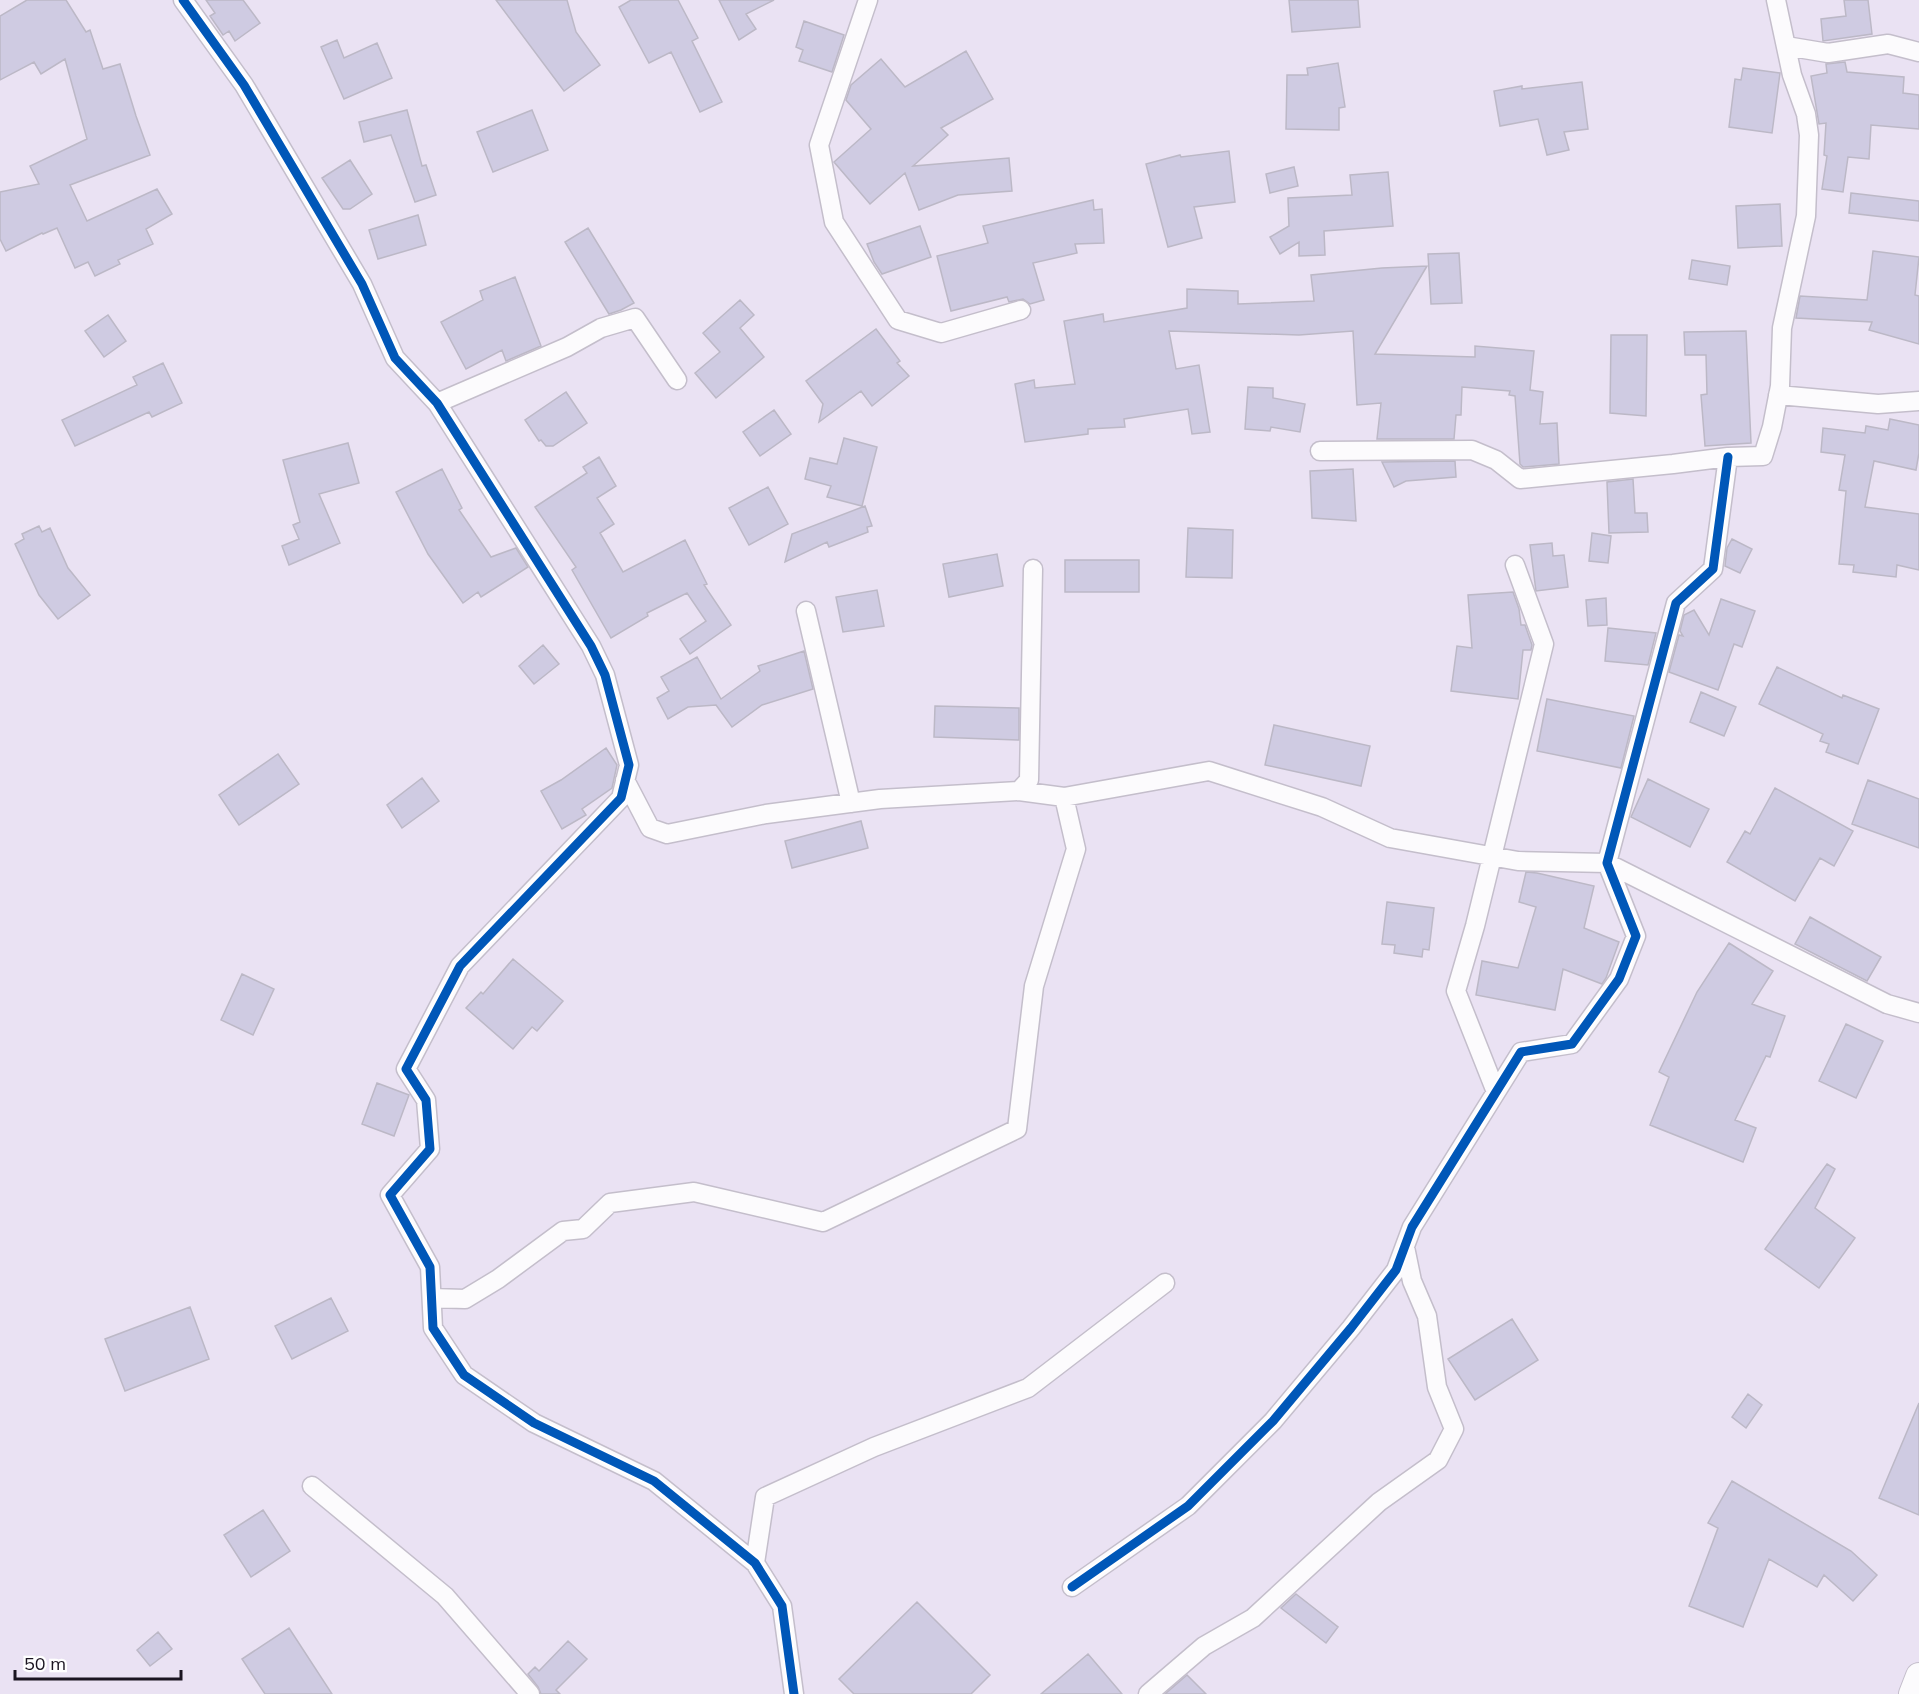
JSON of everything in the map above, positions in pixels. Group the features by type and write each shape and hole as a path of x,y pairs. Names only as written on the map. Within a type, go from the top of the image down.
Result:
{"street":[{"path":"183,0 256,105 362,284 395,358 437,403 591,646 605,675 628,765 621,798 460,966 406,1069 426,1100 430,1149 390,1195 430,1267 433,1328 464,1375 534,1423 654,1481 755,1563 782,1606 794,1694"},
{"path":"868,0 819,145 834,222 898,320 941,333 1021,310"},
{"path":"1320,451 1472,450 1496,460 1520,479 1728,457 1763,456 1772,427 1778,395 1782,328 1806,216 1809,135 1806,114 1792,75 1776,0"},
{"path":"1786,46 1828,54 1888,44 1919,52"},
{"path":"437,403 567,346 601,328 635,318 677,380"},
{"path":"1778,395 1878,404 1919,401"},
{"path":"1072,1587 1188,1506 1273,1421 1396,1270 1412,1227 1521,1052 1572,1044 1619,979 1636,936 1607,863 1676,603 1713,569 1728,457"},
{"path":"1496,1092 1456,991 1475,926 1544,644 1515,565"},
{"path":"1019,791 1029,780 1033,569"},
{"path":"806,610 851,803"},
{"path":"625,780 650,828 667,834 766,814 880,799 1019,791 1064,797 1209,771 1322,807 1390,838 1518,861 1607,863 1887,1004 1919,1013"},
{"path":"432,1298 465,1299 498,1279 563,1231 583,1229 610,1203 694,1192 823,1222 1017,1129 1034,986 1076,849 1064,797"},
{"path":"1148,1694 1204,1646 1253,1618 1379,1502 1438,1460 1454,1429 1437,1387 1427,1316 1412,1281 1405,1247"},
{"path":"755,1563 765,1497 874,1447 1028,1388 1165,1283"},
{"path":"312,1486 445,1596 530,1694"},
{"path":"1912,1694 1919,1676"}],"building":[{"path":"27,0 66,0 86,32 90,30 103,69 120,64 150,155 70,185 87,221 157,189 172,214 146,229 153,244 118,260 120,264 95,276 88,262 75,268 57,228 6,251 0,239 0,192 39,184 30,166 87,139 65,59 41,74 34,62 0,80 0,16"},
{"path":"206,0 243,0 260,23 235,41 229,31 223,35 210,16 215,13"},
{"path":"496,0 567,0 576,32 600,65 564,91"},
{"path":"631,0 678,0 698,38 692,41 722,102 700,112 671,52 649,63 619,7"},
{"path":"719,0 774,0 746,14 756,29 739,40"},
{"path":"1289,0 1358,0 1360,27 1292,32"},
{"path":"1844,0 1868,0 1872,34 1823,41 1821,19 1846,16"},
{"path":"804,21 844,35 832,72 799,61 803,50 796,47"},
{"path":"337,40 344,58 377,43 392,78 344,99 321,47"},
{"path":"966,51 993,99 941,128 948,135 913,166 1009,158 1012,191 958,195 919,210 905,173 870,204 834,162 871,129 846,100 851,85 881,59 905,87"},
{"path":"1845,62 1847,72 1904,77 1903,93 1919,95 1919,129 1871,125 1869,159 1848,157 1843,192 1822,189 1827,156 1824,155 1826,123 1819,124 1811,76 1827,73 1826,64"},
{"path":"1338,63 1345,107 1339,108 1339,130 1286,129 1287,75 1308,75 1307,68"},
{"path":"1743,68 1780,73 1772,133 1729,127 1735,79 1741,80"},
{"path":"1582,82 1588,129 1564,132 1569,150 1547,155 1538,119 1500,126 1494,91 1522,86 1522,89"},
{"path":"407,110 422,166 426,165 436,195 415,202 391,135 364,142 359,122"},
{"path":"532,110 548,150 493,172 477,132"},
{"path":"1229,151 1235,202 1194,207 1202,238 1168,247 1146,164 1180,155 1181,157"},
{"path":"350,160 372,194 350,209 343,209 322,178"},
{"path":"1294,167 1298,186 1270,193 1266,174"},
{"path":"1388,172 1393,226 1324,231 1325,255 1299,256 1299,242 1280,254 1270,237 1289,226 1288,198 1352,195 1350,175"},
{"path":"1851,193 1919,201 1919,221 1849,213"},
{"path":"1093,200 1094,210 1102,209 1104,243 1075,244 1077,253 1033,263 1044,300 1030,304 1023,299 1009,302 1007,297 951,311 937,256 988,243 983,226"},
{"path":"1780,204 1782,246 1738,248 1736,206"},
{"path":"418,215 426,245 378,259 369,230"},
{"path":"920,226 931,257 882,274 867,244"},
{"path":"588,228 634,303 609,314 565,242"},
{"path":"1873,251 1919,257 1915,295 1919,296 1919,344 1869,330 1872,322 1796,318 1800,296 1867,300"},
{"path":"1459,253 1462,303 1431,304 1428,254"},
{"path":"1692,260 1730,266 1727,285 1689,279"},
{"path":"1427,266 1375,354 1475,357 1475,346 1534,351 1530,390 1543,392 1540,424 1557,423 1559,464 1523,467 1520,464 1515,396 1509,395 1510,391 1462,387 1461,415 1456,415 1454,439 1377,439 1381,403 1357,405 1353,331 1299,335 1169,331 1176,369 1199,365 1210,432 1192,434 1188,409 1124,419 1125,427 1088,429 1088,434 1025,442 1015,384 1034,380 1035,388 1075,384 1064,321 1103,314 1104,322 1187,308 1187,289 1238,291 1238,304 1314,301 1311,275"},
{"path":"515,277 541,346 506,361 502,350 466,369 441,322 483,300 480,291"},
{"path":"740,300 754,315 740,328 764,357 716,398 695,373 720,352 703,333"},
{"path":"108,315 126,341 104,357 85,331"},
{"path":"876,329 900,361 897,363 909,376 872,406 861,391 819,422 823,404 806,381"},
{"path":"1746,331 1751,443 1705,446 1701,395 1707,394 1706,355 1685,355 1684,332"},
{"path":"1611,335 1647,335 1646,416 1610,413"},
{"path":"163,363 182,403 152,417 149,412 75,446 62,420 137,385 133,377"},
{"path":"1248,387 1273,388 1273,398 1305,404 1300,432 1271,427 1270,431 1245,429"},
{"path":"566,392 587,423 553,446 546,446 541,440 539,441 525,420"},
{"path":"774,410 791,434 760,456 743,432"},
{"path":"1890,419 1919,425 1919,453 1916,470 1874,461 1865,507 1919,514 1919,570 1897,565 1896,577 1853,572 1854,565 1839,564 1846,491 1839,490 1845,455 1821,452 1823,428 1865,433 1866,426 1888,430"},
{"path":"844,438 877,447 862,506 827,497 831,486 805,479 810,458 837,464"},
{"path":"348,443 359,483 319,494 340,543 289,565 282,546 299,539 293,525 300,522 283,460"},
{"path":"599,457 616,486 597,498 614,524 600,533 623,572 685,540 707,584 704,585 731,625 690,654 680,639 706,621 687,593 647,613 648,616 611,638 572,570 576,567 535,507 587,473 583,467"},
{"path":"1455,461 1456,477 1406,481 1394,487 1382,462"},
{"path":"442,469 462,508 459,510 491,557 516,548 528,567 481,597 478,592 463,603 428,554 396,492"},
{"path":"1353,469 1356,521 1312,518 1310,471"},
{"path":"1633,479 1635,513 1647,513 1648,532 1609,533 1607,482"},
{"path":"768,487 788,524 749,545 729,508"},
{"path":"865,506 872,526 867,527 868,532 829,547 827,542 785,562 792,534"},
{"path":"39,526 42,532 50,528 68,568 90,595 58,619 39,595 15,544 24,539 22,534"},
{"path":"1188,528 1233,530 1232,578 1186,577"},
{"path":"1592,533 1611,536 1608,563 1589,561"},
{"path":"1732,539 1752,549 1740,573 1725,566 1727,548"},
{"path":"1552,543 1553,556 1564,555 1568,587 1536,591 1530,545"},
{"path":"997,554 1003,586 949,597 943,564"},
{"path":"1065,560 1139,560 1139,592 1065,592"},
{"path":"877,590 884,626 843,632 836,597"},
{"path":"1513,592 1519,609 1521,625 1525,625 1532,645 1531,650 1523,650 1518,699 1451,691 1457,646 1472,648 1468,595"},
{"path":"1606,598 1607,625 1588,626 1586,600"},
{"path":"1721,599 1755,611 1742,647 1734,644 1718,690 1669,672 1679,635 1683,636 1680,631 1684,615 1694,610 1709,635"},
{"path":"1608,628 1656,633 1648,665 1605,661"},
{"path":"543,645 559,664 534,684 519,666"},
{"path":"804,651 813,689 762,705 732,727 716,705 688,707 668,719 657,698 669,691 661,677 697,657 721,699 760,671 758,666"},
{"path":"1777,667 1842,698 1843,695 1879,709 1858,764 1826,752 1829,744 1820,741 1823,734 1759,704"},
{"path":"1701,692 1736,707 1724,736 1690,722"},
{"path":"1547,699 1634,716 1621,768 1537,751"},
{"path":"935,706 1019,708 1019,740 934,737"},
{"path":"1274,725 1370,746 1361,786 1265,765"},
{"path":"606,748 617,765 612,788 582,809 586,815 562,829 541,791 561,780"},
{"path":"278,754 299,784 239,825 219,795"},
{"path":"422,778 439,801 402,828 387,805"},
{"path":"1648,779 1709,809 1690,847 1631,817"},
{"path":"1868,780 1919,799 1919,848 1852,824"},
{"path":"1775,788 1853,831 1834,866 1820,858 1795,901 1727,862 1745,831 1750,834"},
{"path":"861,821 868,848 792,868 785,841"},
{"path":"1526,872 1594,886 1584,928 1619,942 1602,984 1563,969 1555,1010 1476,995 1482,961 1518,968 1536,907 1519,902"},
{"path":"1387,902 1434,908 1429,950 1423,949 1422,957 1394,953 1395,945 1382,944"},
{"path":"1810,917 1881,957 1867,981 1795,944"},
{"path":"1729,943 1773,971 1752,1004 1785,1016 1770,1057 1766,1056 1735,1120 1756,1128 1743,1162 1650,1125 1669,1077 1659,1072 1697,992"},
{"path":"513,959 563,1001 537,1031 532,1027 513,1049 466,1008 481,992 483,994"},
{"path":"242,974 274,989 253,1035 221,1020"},
{"path":"1846,1024 1883,1041 1856,1098 1819,1081"},
{"path":"377,1083 409,1095 394,1136 362,1124"},
{"path":"1827,1164 1835,1169 1815,1208 1855,1238 1819,1288 1765,1249"},
{"path":"331,1298 348,1331 292,1359 275,1326"},
{"path":"190,1307 209,1359 125,1391 105,1339"},
{"path":"1512,1319 1538,1360 1475,1400 1448,1359"},
{"path":"1748,1394 1762,1405 1746,1428 1732,1417"},
{"path":"1919,1403 1919,1515 1879,1498"},
{"path":"1732,1481 1851,1551 1877,1575 1853,1601 1824,1575 1817,1587 1769,1559 1743,1627 1689,1606 1718,1528 1708,1523"},
{"path":"263,1510 290,1551 251,1577 224,1535"},
{"path":"1296,1594 1338,1627 1326,1643 1281,1608"},
{"path":"917,1602 990,1675 971,1694 854,1694 839,1679"},
{"path":"289,1628 332,1694 265,1694 242,1659"},
{"path":"158,1632 172,1649 150,1666 137,1650"},
{"path":"568,1641 587,1659 556,1690 560,1694 541,1694 528,1674 535,1667 539,1671"},
{"path":"1088,1654 1122,1694 1041,1694"},
{"path":"1187,1675 1206,1694 1165,1694"}],"cycle path":[{"path":"183,0 244,85 362,284 395,358 437,403 591,646 605,675 629,765 621,798 460,966 406,1069 426,1100 430,1149 390,1195 430,1267 433,1328 464,1375 534,1423 654,1481 755,1563 782,1606 794,1694"},
{"path":"1072,1587 1188,1506 1273,1421 1396,1270 1412,1227 1521,1052 1572,1044 1619,979 1636,936 1607,863 1676,603 1713,569 1728,457"}]}
